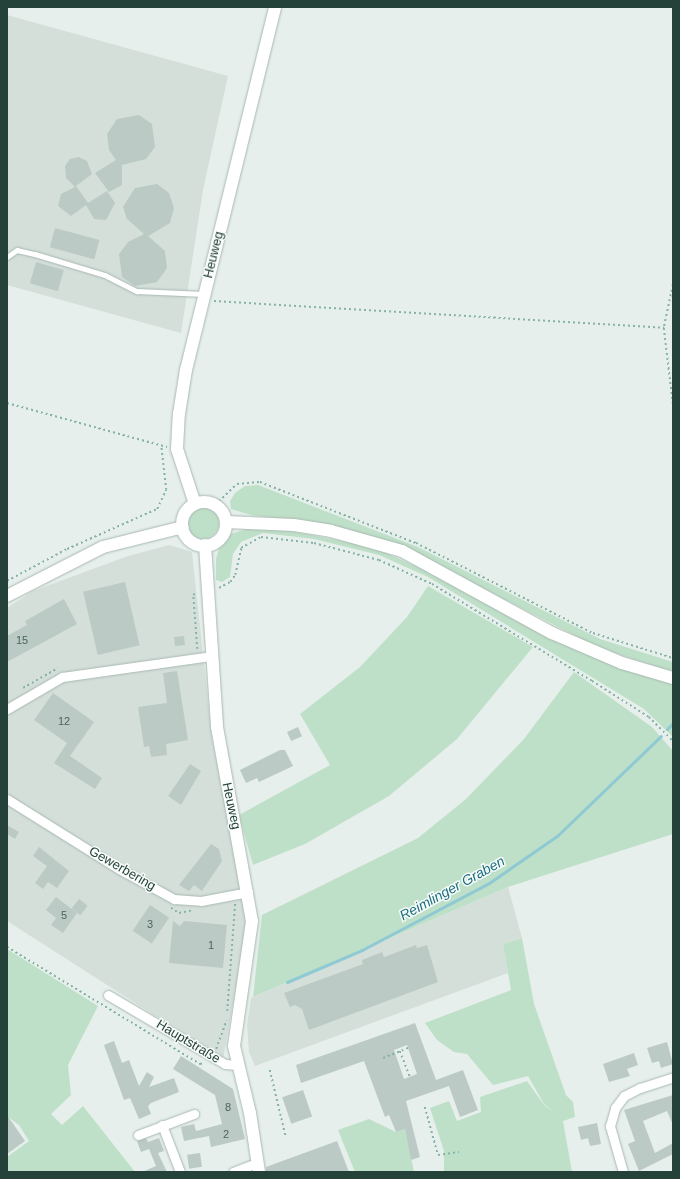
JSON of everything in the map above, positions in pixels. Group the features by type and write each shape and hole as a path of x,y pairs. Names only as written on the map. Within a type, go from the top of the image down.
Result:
{"street":[{"name":"Heuweg","path":"195,504 177,449 186,370 275,7"},
{"path":"195,504 215,505 226,522 218,541 205,546 188,538 183,527 185,513 195,504"},
{"path":"226,522 316,529 402,552 583,647 673,678"},
{"path":"7,596 102,547 183,527"},
{"name":"Heuweg","path":"205,546 211,656 222,766 248,892 252,931 234,1037 237,1065"},
{"path":"7,709 62,677 211,656"},
{"name":"Gewerbering","path":"7,799 119,869 174,899 201,901 248,892"},
{"name":"Hauptstraße","path":"108,995 212,1060 225,1064 237,1065 250,1113 258,1167"},
{"path":"623,1172 610,1126 615,1108 624,1096 673,1077"},
{"path":"138,1135 194,1114"},
{"path":"162,1125 180,1172"},
{"path":"233,1172 258,1167"}],"lane":[{"path":"7,257 17,250 105,275 137,291 203,297"}],"path":[{"path":"673,286 664,328 673,404"},
{"path":"203,297 664,328"},
{"path":"7,403 161,446 177,449"},
{"path":"7,581 67,549 157,509 166,490 161,446"},
{"path":"189,652 197,651 193,595 230,582 241,548 261,537 314,543 379,560 432,584 592,680 649,717 673,741"},
{"path":"18,691 47,672 66,667"},
{"path":"7,947 200,1064 212,1060 227,1018 235,903 228,904"},
{"path":"166,906 179,912 200,909"},
{"path":"383,1058 408,1048"},
{"path":"400,1051 410,1077"},
{"path":"270,1070 286,1137"},
{"path":"424,1107 438,1155 458,1152"}],"shaded area":[{"path":"7,15 228,76 203,190 181,333 7,285"},
{"path":"169,545 192,552 212,738 248,922 223,1059 7,921 7,608 33,591 128,556"},
{"path":"508,887 522,938 503,944 508,973 255,1066 249,1052 247,1025 251,998"}],"green space":[{"path":"258,485 418,547 600,639 673,662 673,672 599,648 434,563 329,525 251,515 231,509 230,501 235,493 245,486"},
{"path":"200,507 206,507 216,514 219,523 218,529 212,536 206,539 200,539 190,532 187,526 187,520 194,510"},
{"path":"275,528 373,547 673,682 673,737 644,709 428,577 379,555 314,539 263,533 241,542 233,554 230,577 222,582 216,580 216,559 221,542 227,535 247,529"},
{"path":"428,586 533,647 457,739 389,796 305,844 253,865 239,815 330,765 300,714 360,667 407,617"},
{"path":"574,672 652,727 673,751 673,834 508,887 253,997 262,915 418,838 466,799 524,739"},
{"path":"522,938 534,1004 566,1095 573,1102 575,1117 563,1121 572,1172 444,1172 444,1151 430,1108 449,1101 457,1121 481,1112 480,1097 527,1081 544,1105 554,1112 544,1104 528,1076 493,1085 467,1054 454,1052 437,1040 425,1023 511,990 503,944"},
{"path":"7,949 98,1006 68,1065 71,1095 51,1114 62,1125 83,1106 135,1172 7,1172 7,1157 29,1141 19,1125 7,1116"},
{"path":"369,1119 396,1132 405,1129 414,1172 355,1172 338,1130"}],"building":[{"path":"139,115 152,124 155,147 146,159 122,165 122,185 109,192 95,173 116,160 109,150 107,134 117,119"},
{"path":"79,157 87,161 92,174 76,186 88,203 107,191 115,203 106,220 94,219 86,205 71,216 58,206 61,194 75,187 66,178 65,166 70,159"},
{"path":"157,184 169,193 174,208 170,223 148,236 165,251 167,268 157,282 135,286 122,277 119,254 128,242 144,234 127,219 123,207 135,188"},
{"path":"55,228 99,240 94,259 50,247"},
{"path":"36,262 64,270 58,291 30,283"},
{"path":"125,582 140,645 98,655 83,592"},
{"path":"64,599 77,624 7,662 7,636 27,625 25,621"},
{"path":"184,636 185,645 175,646 174,637"},
{"path":"177,671 188,740 166,744 167,755 151,757 149,746 144,747 138,707 167,703 163,673"},
{"path":"53,693 94,722 70,756 102,778 95,789 54,763 67,743 34,720"},
{"path":"298,727 302,736 291,741 287,732"},
{"path":"280,750 285,750 293,766 259,782 257,778 246,783 240,770"},
{"path":"190,764 201,771 181,805 168,796"},
{"path":"7,825 19,832 15,839 7,834"},
{"path":"211,844 219,849 222,861 202,891 194,885 189,891 179,885"},
{"path":"39,847 69,871 57,888 48,882 43,889 35,883 47,866 33,856"},
{"path":"56,897 77,913 63,933 51,925 56,918 46,910"},
{"path":"79,899 88,906 80,915 72,908"},
{"path":"150,905 169,918 152,944 133,931"},
{"path":"173,921 180,926 184,921 227,925 223,968 169,963"},
{"path":"416,945 417,948 427,945 438,982 309,1030 302,1009 295,1005 290,1007 284,993 363,964 362,960 382,952 384,957"},
{"path":"415,1023 436,1080 463,1070 478,1110 460,1117 449,1086 406,1101 420,1157 411,1160 405,1129 396,1132 389,1115 385,1117 364,1061 301,1083 296,1065","holes":["407,1045 417,1074 404,1079 394,1050"]},
{"path":"114,1041 122,1063 129,1060 139,1086 147,1072 154,1077 149,1087 174,1078 179,1092 151,1103 148,1106 151,1114 139,1119 130,1098 124,1100 104,1045"},
{"path":"667,1042 673,1064 661,1068 659,1061 652,1063 647,1048"},
{"path":"634,1053 638,1065 627,1069 630,1076 609,1082 603,1064"},
{"path":"181,1056 233,1089 245,1139 211,1147 209,1136 184,1141 181,1127 194,1124 196,1131 222,1124 215,1095 173,1069"},
{"path":"303,1090 312,1116 291,1124 282,1097"},
{"path":"673,1095 673,1125 667,1111 643,1121 655,1153 673,1143 673,1154 639,1171 628,1144 635,1141 624,1110"},
{"path":"7,1115 25,1141 7,1154"},
{"path":"597,1123 601,1144 590,1146 588,1138 581,1140 578,1127"},
{"path":"146,1138 148,1142 159,1138 164,1151 158,1153 167,1172 142,1172 156,1166 149,1149 141,1152 137,1141"},
{"path":"337,1141 349,1172 266,1172 266,1167"},
{"path":"200,1153 202,1167 189,1169 187,1155"}],"waterway":[{"name":"Reimlinger Graben","path":"667,729 673,723"},
{"name":"Reimlinger Graben","path":"287,982 362,950 489,883 557,836 661,736"}]}
